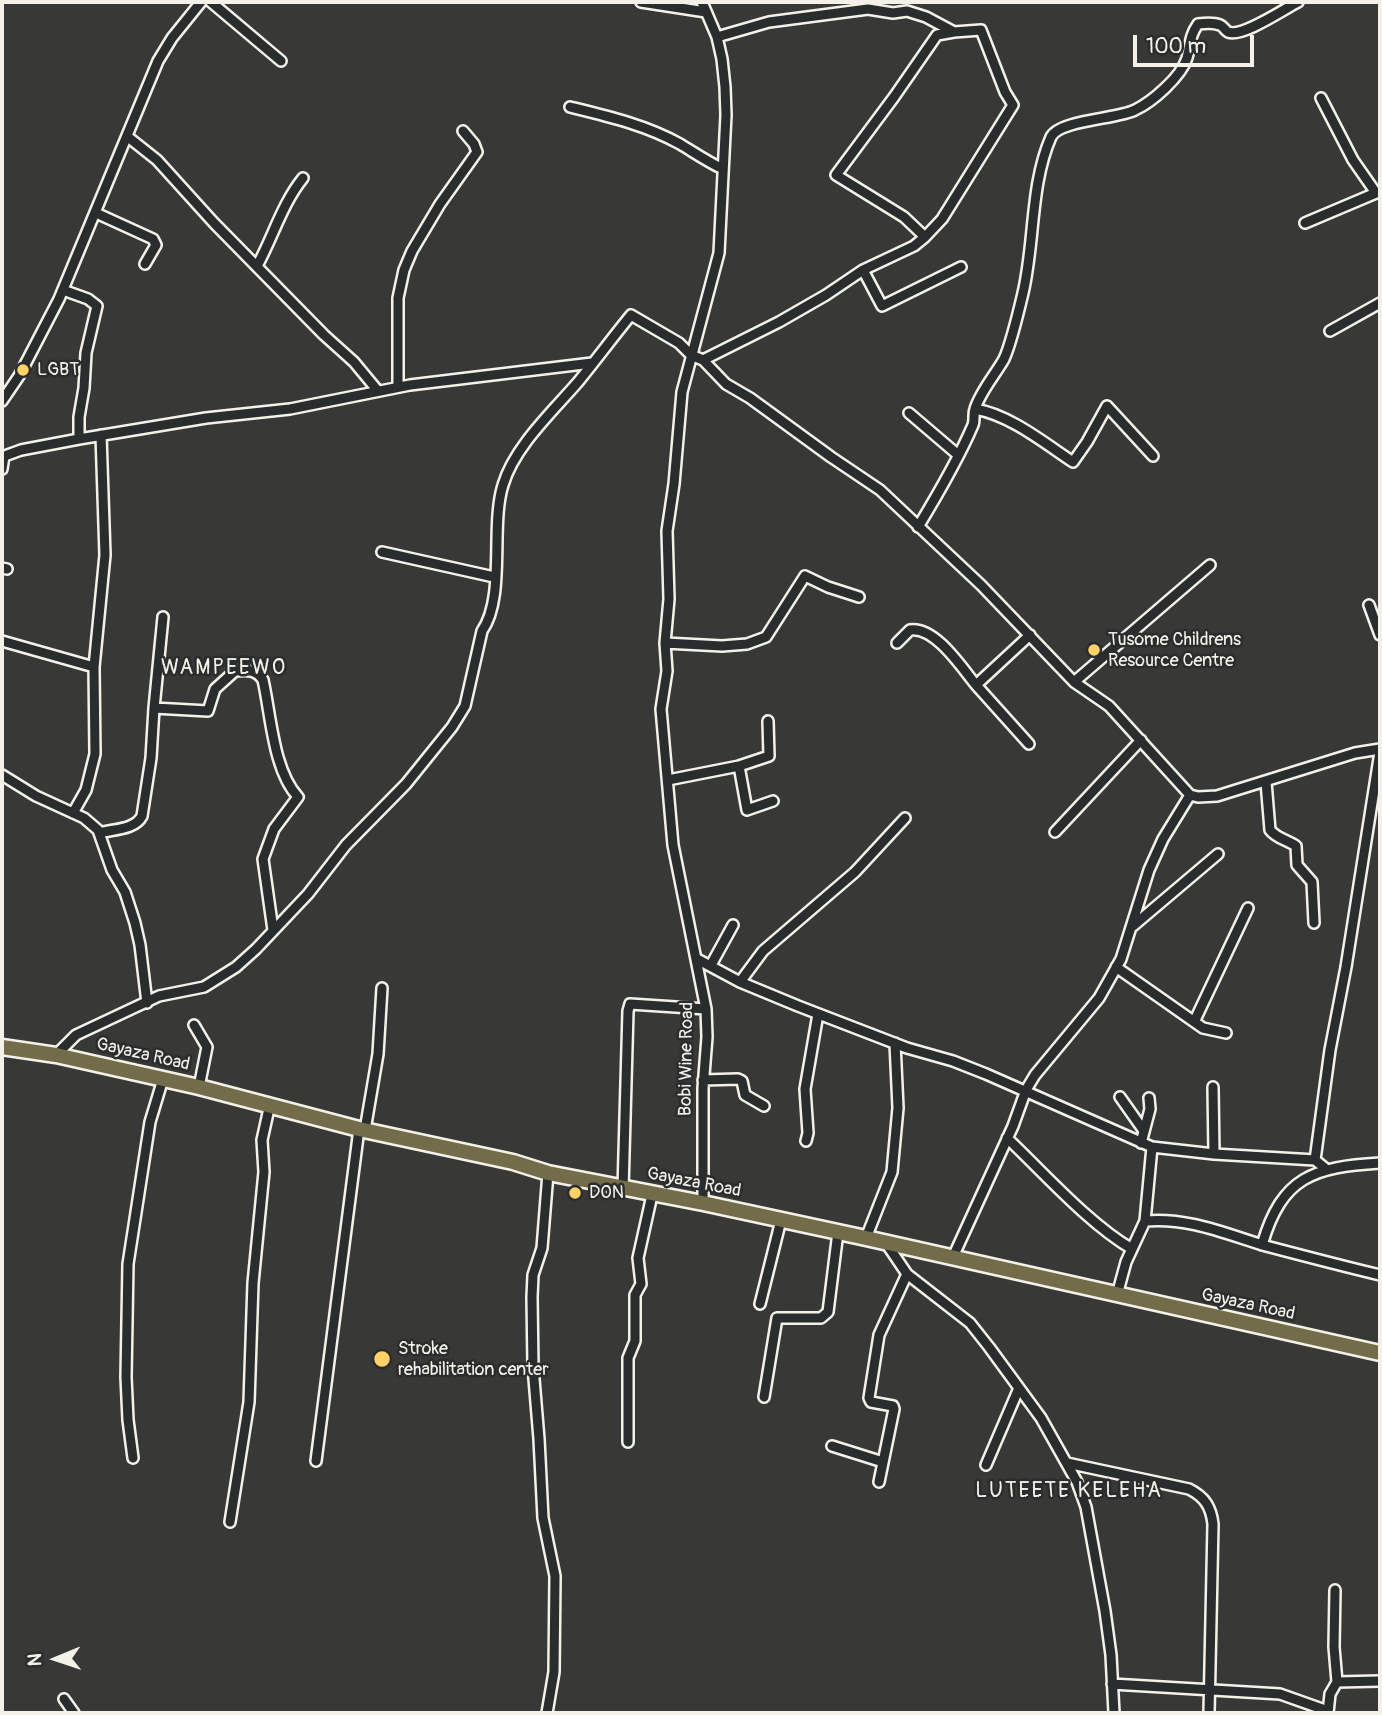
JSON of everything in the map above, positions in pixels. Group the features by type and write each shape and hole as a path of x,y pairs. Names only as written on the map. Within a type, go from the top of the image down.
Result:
{"main road":[{"name":"Gayaza Road","path":"2,1047 56,1055 199,1087 362,1129 513,1162 548,1174 703,1203 885,1242 1380,1353"}],"street":[{"path":"3,397 42,336 158,61 172,38 201,2"},
{"path":"211,2 281,61"},
{"path":"641,2 706,12"},
{"name":"Bobi Wine Road","path":"702,2 717,37 722,60 725,101 719,253 682,392 667,531 667,671 661,709 673,845 706,1009 703,1203"},
{"path":"918,527 944,484 974,422 975,409 1006,355 1023,293 1033,214 1052,135 1056,130 1068,126 1135,110 1156,97 1187,58 1190,35 1198,24 1208,22 1221,25 1228,32 1234,33 1258,24 1298,2"},
{"path":"717,37 769,22 868,9 893,13 906,11 926,17 954,32"},
{"path":"703,360 826,295 863,270 914,246 925,237 942,219 1013,105 1005,92 981,30 937,35 836,175 904,216 925,237"},
{"path":"1305,223 1378,192 1353,160 1321,98"},
{"path":"570,107 636,125 680,144 723,169"},
{"path":"398,387 400,284 422,233 477,152 463,131"},
{"path":"128,137 157,160 210,220 354,362 378,391"},
{"path":"257,266 276,229 283,208 303,178"},
{"path":"96,213 155,240 156,245 145,264"},
{"path":"863,270 882,306 961,267"},
{"path":"63,290 88,299 97,306 86,352 79,439"},
{"path":"1330,331 1380,303"},
{"path":"56,1055 76,1035 159,996 204,987 236,967 308,894 346,845 405,784 452,727 465,706 482,631 490,610 495,577 500,494 506,475 534,432 631,315 679,343 691,355 703,360 726,384 880,490 981,585 1074,682 1109,706 1190,795 1217,796 1355,752 1380,750 1346,967 1330,1050 1315,1160"},
{"path":"2,470 3,456 101,435 206,418 290,409 398,387 592,363"},
{"path":"975,409 991,411 1073,462 1107,406 1153,456"},
{"path":"909,413 957,454"},
{"path":"73,813 92,774 95,754 94,667 105,555 101,435"},
{"path":"382,552 495,577"},
{"path":"1074,682 1210,565"},
{"path":"665,643 722,646 747,644 766,637 805,576 859,597"},
{"path":"1369,605 1380,635"},
{"path":"99,833 137,824 142,816 151,758 153,708 163,617"},
{"path":"897,643 910,630 923,630 942,646 1029,744"},
{"path":"976,685 1030,635"},
{"path":"2,640 94,667"},
{"path":"153,708 208,711 215,689 235,671 252,670 259,673 263,680 282,767 298,797 274,829 263,859 274,930"},
{"path":"667,780 739,766 769,756 768,721"},
{"path":"1055,832 1142,740"},
{"path":"739,766 747,810 773,801"},
{"path":"2,775 36,796 93,824 99,833 112,870 125,892 135,923 147,1003"},
{"path":"1266,782 1270,830 1274,835 1296,846 1297,864 1312,882 1314,923"},
{"path":"953,1257 1026,1090 1035,1075 1099,998 1116,967 1128,942 1149,870 1163,839 1190,795"},
{"path":"740,982 763,951 855,872 905,818"},
{"path":"1131,927 1218,854"},
{"path":"1195,1020 1248,908"},
{"path":"711,965 733,925"},
{"path":"697,958 740,982 818,1014 953,1061 1026,1090 1152,1147 1315,1160 1326,1169"},
{"path":"1116,967 1203,1028 1226,1033"},
{"path":"316,1461 362,1129 378,1054 382,988"},
{"path":"623,1189 630,1004 706,1009"},
{"path":"806,1141 808,1133 805,1089 818,1014"},
{"path":"194,1025 206,1047 199,1087"},
{"path":"866,1238 892,1172 898,1108 895,1043"},
{"path":"133,1458 126,1377 128,1264 150,1122 163,1079"},
{"path":"703,1080 738,1079 742,1081 745,1095 764,1106"},
{"path":"1213,1087 1214,1154"},
{"path":"1120,1097 1123,1105 1131,1111 1144,1131"},
{"path":"1141,1143 1150,1109 1149,1098"},
{"path":"230,1522 249,1402 253,1283 264,1172 262,1140 270,1104"},
{"path":"1007,1138 1098,1224 1132,1249"},
{"path":"1117,1296 1126,1262 1145,1221 1152,1147"},
{"path":"1262,1245 1269,1221 1282,1198 1294,1186 1326,1169 1380,1163"},
{"path":"547,1713 554,1672 555,1576 543,1518 533,1367 532,1297 533,1275 542,1248 548,1174"},
{"path":"628,1442 628,1358 635,1341 635,1295 642,1284 638,1258 652,1195"},
{"path":"760,1304 781,1220"},
{"path":"1145,1221 1194,1224 1262,1245 1380,1275"},
{"path":"764,1397 777,1318 821,1318 828,1312 838,1232"},
{"path":"885,1242 907,1274 970,1323 1041,1418 1077,1482 1088,1520 1105,1611 1114,1713"},
{"path":"879,1482 894,1409 893,1406 871,1402 869,1398 879,1335 907,1274"},
{"path":"986,1465 1019,1388"},
{"path":"832,1446 883,1462"},
{"path":"1067,1463 1189,1489 1200,1494 1206,1502 1212,1513 1213,1524 1209,1713"},
{"path":"1112,1684 1280,1694 1328,1712 1330,1694 1338,1682 1334,1647 1335,1591"},
{"path":"1338,1682 1380,1681"},
{"path":"64,1699 74,1713"}],"place":[{"name":"LGBT","path":"23,370"},
{"name":"Tusome Childrens Resource Centre","path":"1094,650"},
{"name":"DON","path":"575,1193"},
{"name":"Stroke rehabilitation center","path":"382,1359"}],"district":[{"name":"WAMPEEWO","path":"224,669"},
{"name":"LUTEETE KELEHA","path":"1069,1492"}]}
